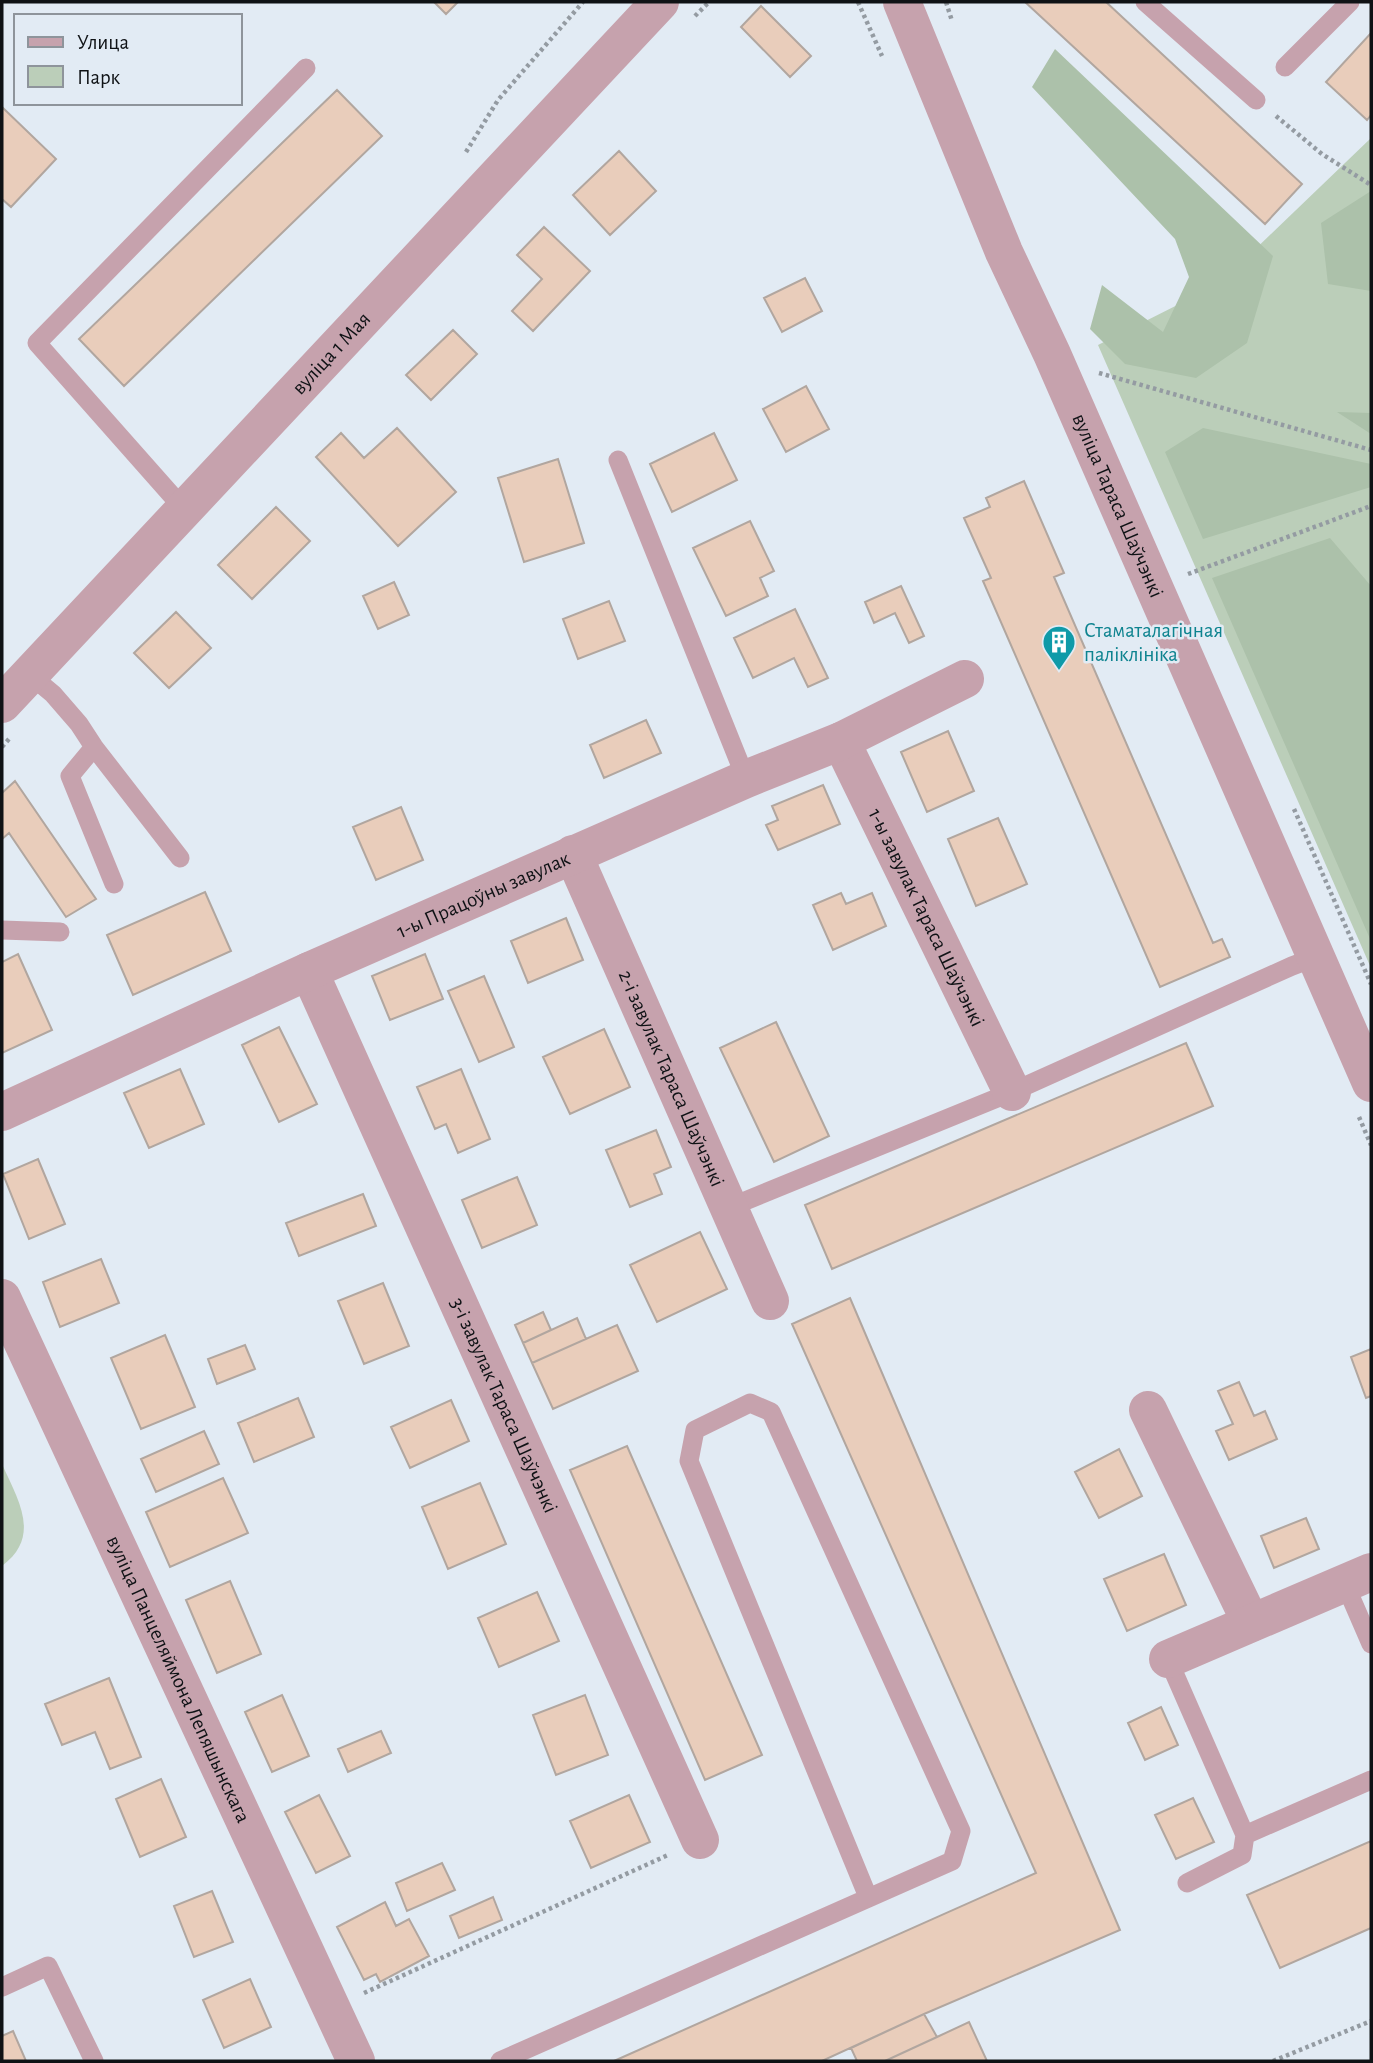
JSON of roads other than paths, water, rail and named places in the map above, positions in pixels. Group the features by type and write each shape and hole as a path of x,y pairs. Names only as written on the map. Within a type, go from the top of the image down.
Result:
{"street":[{"name":"вуліца 1 Мая","path":"2,704 660,2"},
{"name":"вуліца Тараса Шаўчэнкі","path":"902,2 1004,252 1371,1083"},
{"name":"1-ы Працоўны завулак","path":"2,1112 573,854 841,741 965,679"},
{"name":"1-ы завулак Тараса Шаўчэнкі","path":"841,741 1012,1092"},
{"name":"2-і завулак Тараса Шаўчэнкі","path":"573,854 770,1301"},
{"name":"3-і завулак Тараса Шаўчэнкі","path":"309,971 700,1840"},
{"name":"вуліца Панцеляймона Лепяшынскага","path":"2,1298 356,2061"},
{"path":"1148,1410 1251,1623"},
{"path":"1168,1660 1358,1578"}],"lane":[{"path":"1145,2 1256,100"},
{"path":"1286,67 1350,2"},
{"path":"183,508 37,343 306,68"},
{"path":"618,460 746,779"},
{"path":"29,674 53,694 79,724 180,858"},
{"path":"94,747 70,776 114,884"},
{"path":"2,930 60,932"},
{"path":"728,1208 1012,1092 1316,957"},
{"path":"500,2061 952,1861 961,1832 771,1412 750,1403 695,1430 689,1461 868,1897"},
{"path":"1358,1578 1371,1644"},
{"path":"1168,1660 1245,1835 1242,1855 1187,1883"},
{"path":"1245,1835 1371,1780"},
{"path":"2,1987 48,1966 94,2061"}],"place":[{"name":"Стаматалагічная паліклініка","path":"1059,672"}]}
